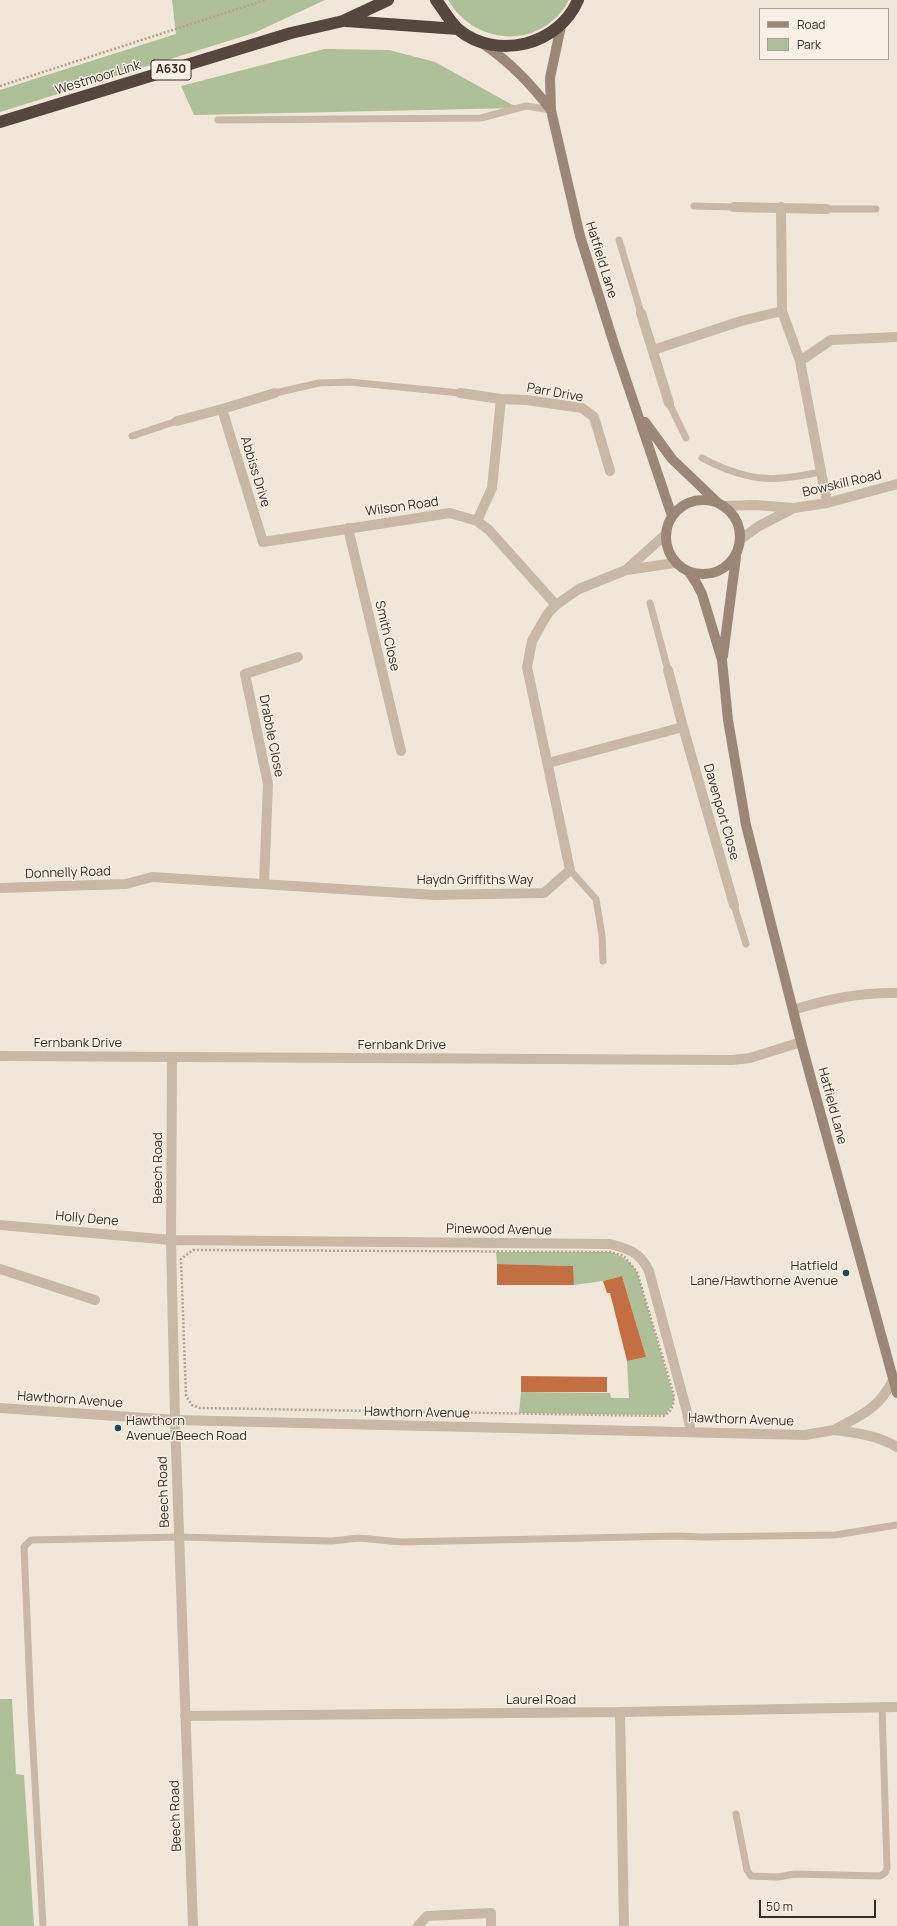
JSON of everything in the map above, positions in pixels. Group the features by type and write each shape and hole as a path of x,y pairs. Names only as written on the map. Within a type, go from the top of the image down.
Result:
{"highway":[{"name":"Westmoor Link","path":"0,122 292,33 343,21 388,0"},
{"path":"436,0 458,29 480,42 496,46 524,45 538,40 560,26 576,5 583,0"},
{"name":"Westmoor Link","path":"343,21 458,29"}],"street":[{"name":"Hatfield Lane","path":"560,26 550,78 551,110 580,236 615,347 639,414 672,516"},
{"name":"Hatfield Lane","path":"480,42 518,71 532,85 551,110"},
{"path":"734,207 827,208"},
{"path":"781,207 782,311 795,341 800,361 827,503"},
{"path":"653,350 782,311"},
{"path":"641,313 669,402"},
{"path":"800,361 831,340 897,337"},
{"path":"177,421 275,393"},
{"name":"Parr Drive","path":"460,394 501,399 527,400 582,408 594,417 610,471"},
{"path":"477,521 492,488 501,399"},
{"name":"Abbiss Drive","path":"222,409 263,542"},
{"name":"Hatfield Lane","path":"639,414 672,459 720,504"},
{"name":"Bowskill Road","path":"720,504 794,508 827,503 897,484"},
{"path":"722,660 737,554 741,539 739,526 733,515 720,504 705,500 693,502 681,507 672,516 666,534 668,549 675,563 689,572 702,575 716,573 728,565 737,554"},
{"name":"Bowskill Road","path":"741,539 759,526 794,508"},
{"name":"Wilson Road","path":"263,542 348,528 450,514 477,521 489,530 556,604"},
{"name":"Smith Close","path":"348,528 401,751"},
{"path":"626,570 666,534"},
{"path":"570,870 527,668 532,641 548,614 556,604 579,589 626,570 675,563"},
{"path":"689,572 702,594 722,660"},
{"name":"Drabble Close","path":"264,884 268,784 245,674 298,656"},
{"name":"Hatfield Lane","path":"722,660 728,720 746,825 801,1042 897,1393"},
{"name":"Davenport Close","path":"668,670 734,905"},
{"path":"548,763 683,727"},
{"name":"Haydn Griffiths Way","path":"136,881 152,877 434,895 544,893 570,870"},
{"name":"Donnelly Road","path":"0,888 126,884 136,881"},
{"path":"793,1010 823,1000 848,996 897,993"},
{"name":"Fernbank Drive","path":"0,1056 732,1060 750,1058 801,1042"},
{"name":"Beech Road","path":"172,1057 171,1240 175,1420 193,1926"},
{"name":"Holly Dene","path":"0,1225 171,1240"},
{"name":"Pinewood Avenue","path":"171,1240 610,1244 624,1248 639,1255 649,1271 691,1432"},
{"path":"0,1269 95,1300"},
{"name":"Hawthorn Avenue","path":"834,1430 870,1410 886,1394 894,1380"},
{"name":"Hawthorn Avenue","path":"0,1408 175,1420 805,1435 834,1430 861,1433 884,1439 897,1447"},
{"name":"Laurel Road","path":"186,1716 620,1712 897,1707"},
{"path":"620,1712 624,1926"},
{"path":"418,1926 427,1916 491,1913 491,1926"}],"lane":[{"path":"218,120 481,118 526,106 551,110"},
{"path":"694,206 734,207"},
{"path":"827,208 876,210"},
{"path":"619,240 641,313"},
{"path":"275,393 319,383 349,382 460,394"},
{"path":"669,402 686,438"},
{"path":"132,436 177,421"},
{"path":"702,458 725,470 753,478 792,479 820,472"},
{"path":"650,603 668,670"},
{"path":"570,870 596,898 602,935 603,961"},
{"path":"734,905 746,944"},
{"path":"43,1926 31,1712 24,1547 31,1540 179,1537 332,1541 359,1538 401,1542 678,1536 835,1535 897,1525"},
{"path":"736,1814 747,1870 751,1876 778,1877 802,1874 880,1876 885,1873 887,1868 882,1707"}],"path":[{"path":"0,86 265,0"},
{"path":"193,1250 610,1252 624,1256 637,1272 674,1398 670,1410 666,1415 657,1416 200,1408 192,1405 186,1396 182,1259 193,1250"}],"green space":[{"path":"172,0 325,0 254,33 0,112 0,90 176,34"},
{"path":"448,0 569,0 557,16 543,28 526,34 509,36 491,34 475,27 460,16"},
{"path":"324,49 389,50 435,62 518,108 194,115 181,86"},
{"path":"496,1252 610,1252 619,1255 629,1262 637,1272 674,1398 673,1404 665,1415 519,1413 521,1392 610,1393 611,1398 629,1398 627,1361 646,1357 622,1276 603,1281 574,1285 572,1266 497,1264"},
{"path":"0,1699 12,1699 16,1774 24,1775 34,1926 0,1926"}],"building":[{"path":"497,1264 573,1266 574,1285 497,1285"},
{"path":"622,1276 646,1357 627,1361 610,1293 607,1293 603,1281"},
{"path":"521,1376 607,1377 607,1392 521,1392"}],"place":[{"name":"Hatfield Lane/Hawthorne Avenue","path":"846,1273"},
{"name":"Hawthorn Avenue/Beech Road","path":"118,1428"}]}
